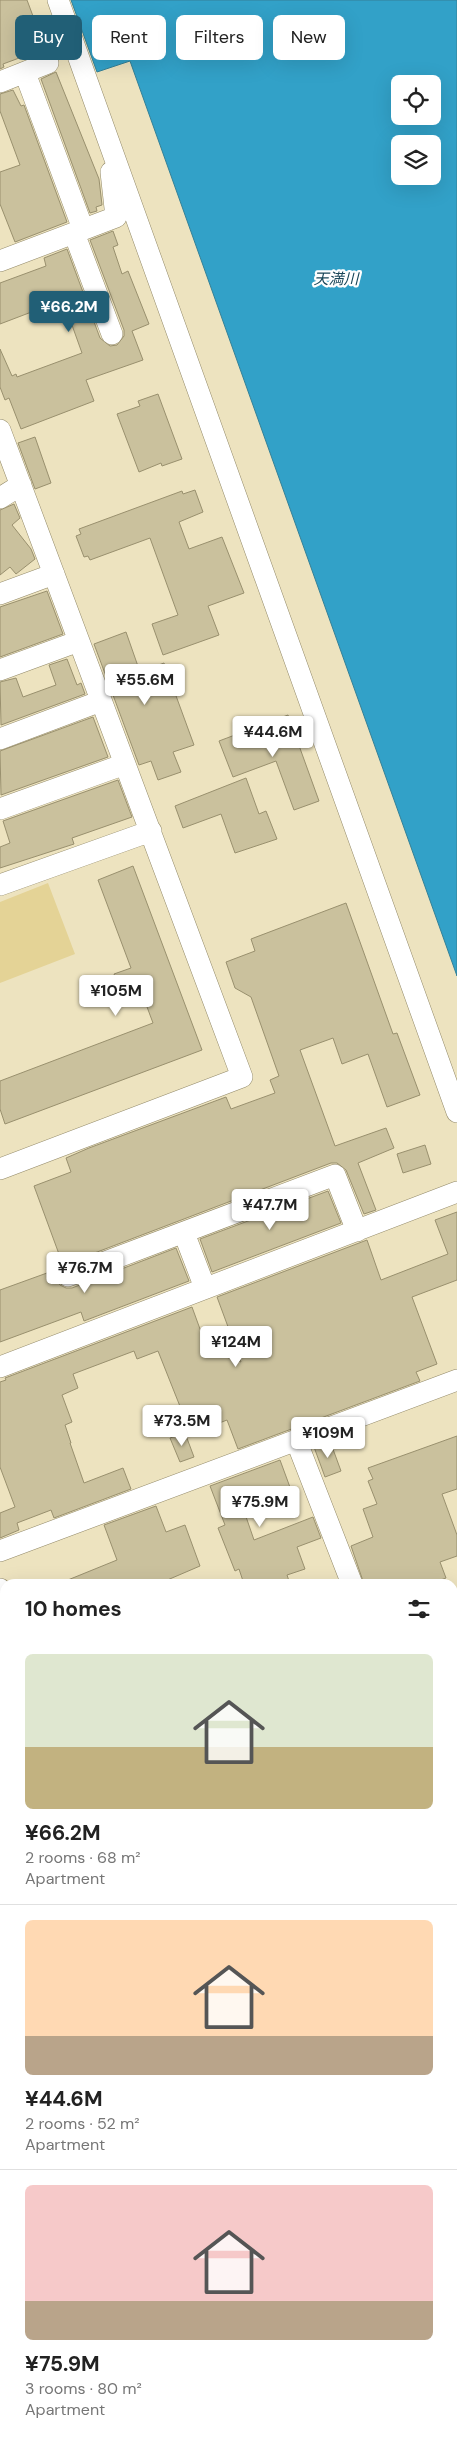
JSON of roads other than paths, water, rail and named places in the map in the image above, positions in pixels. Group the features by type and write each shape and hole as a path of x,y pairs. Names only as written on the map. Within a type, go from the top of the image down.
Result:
{"street":[{"path":"58,0 457,1112"},
{"path":"0,82 48,63"},
{"path":"25,73 112,334"},
{"path":"0,261 116,217 107,136"},
{"path":"0,430 242,1077 0,1169"},
{"path":"0,498 21,485"},
{"path":"0,594 54,574"},
{"path":"0,670 79,641"},
{"path":"0,739 101,701"},
{"path":"0,809 125,764"},
{"path":"0,885 150,831"},
{"path":"68,1276 335,1175 356,1230"},
{"path":"0,1367 457,1192"},
{"path":"184,1233 205,1288"},
{"path":"0,1551 457,1380"},
{"path":"296,1440 350,1579"}],"water":[{"name":"天満川","path":"71,0 457,0 457,976 130,61 97,72 93,60 166,60 166,15 92,15 92,58 82,30 82,15 76,15"}]}
